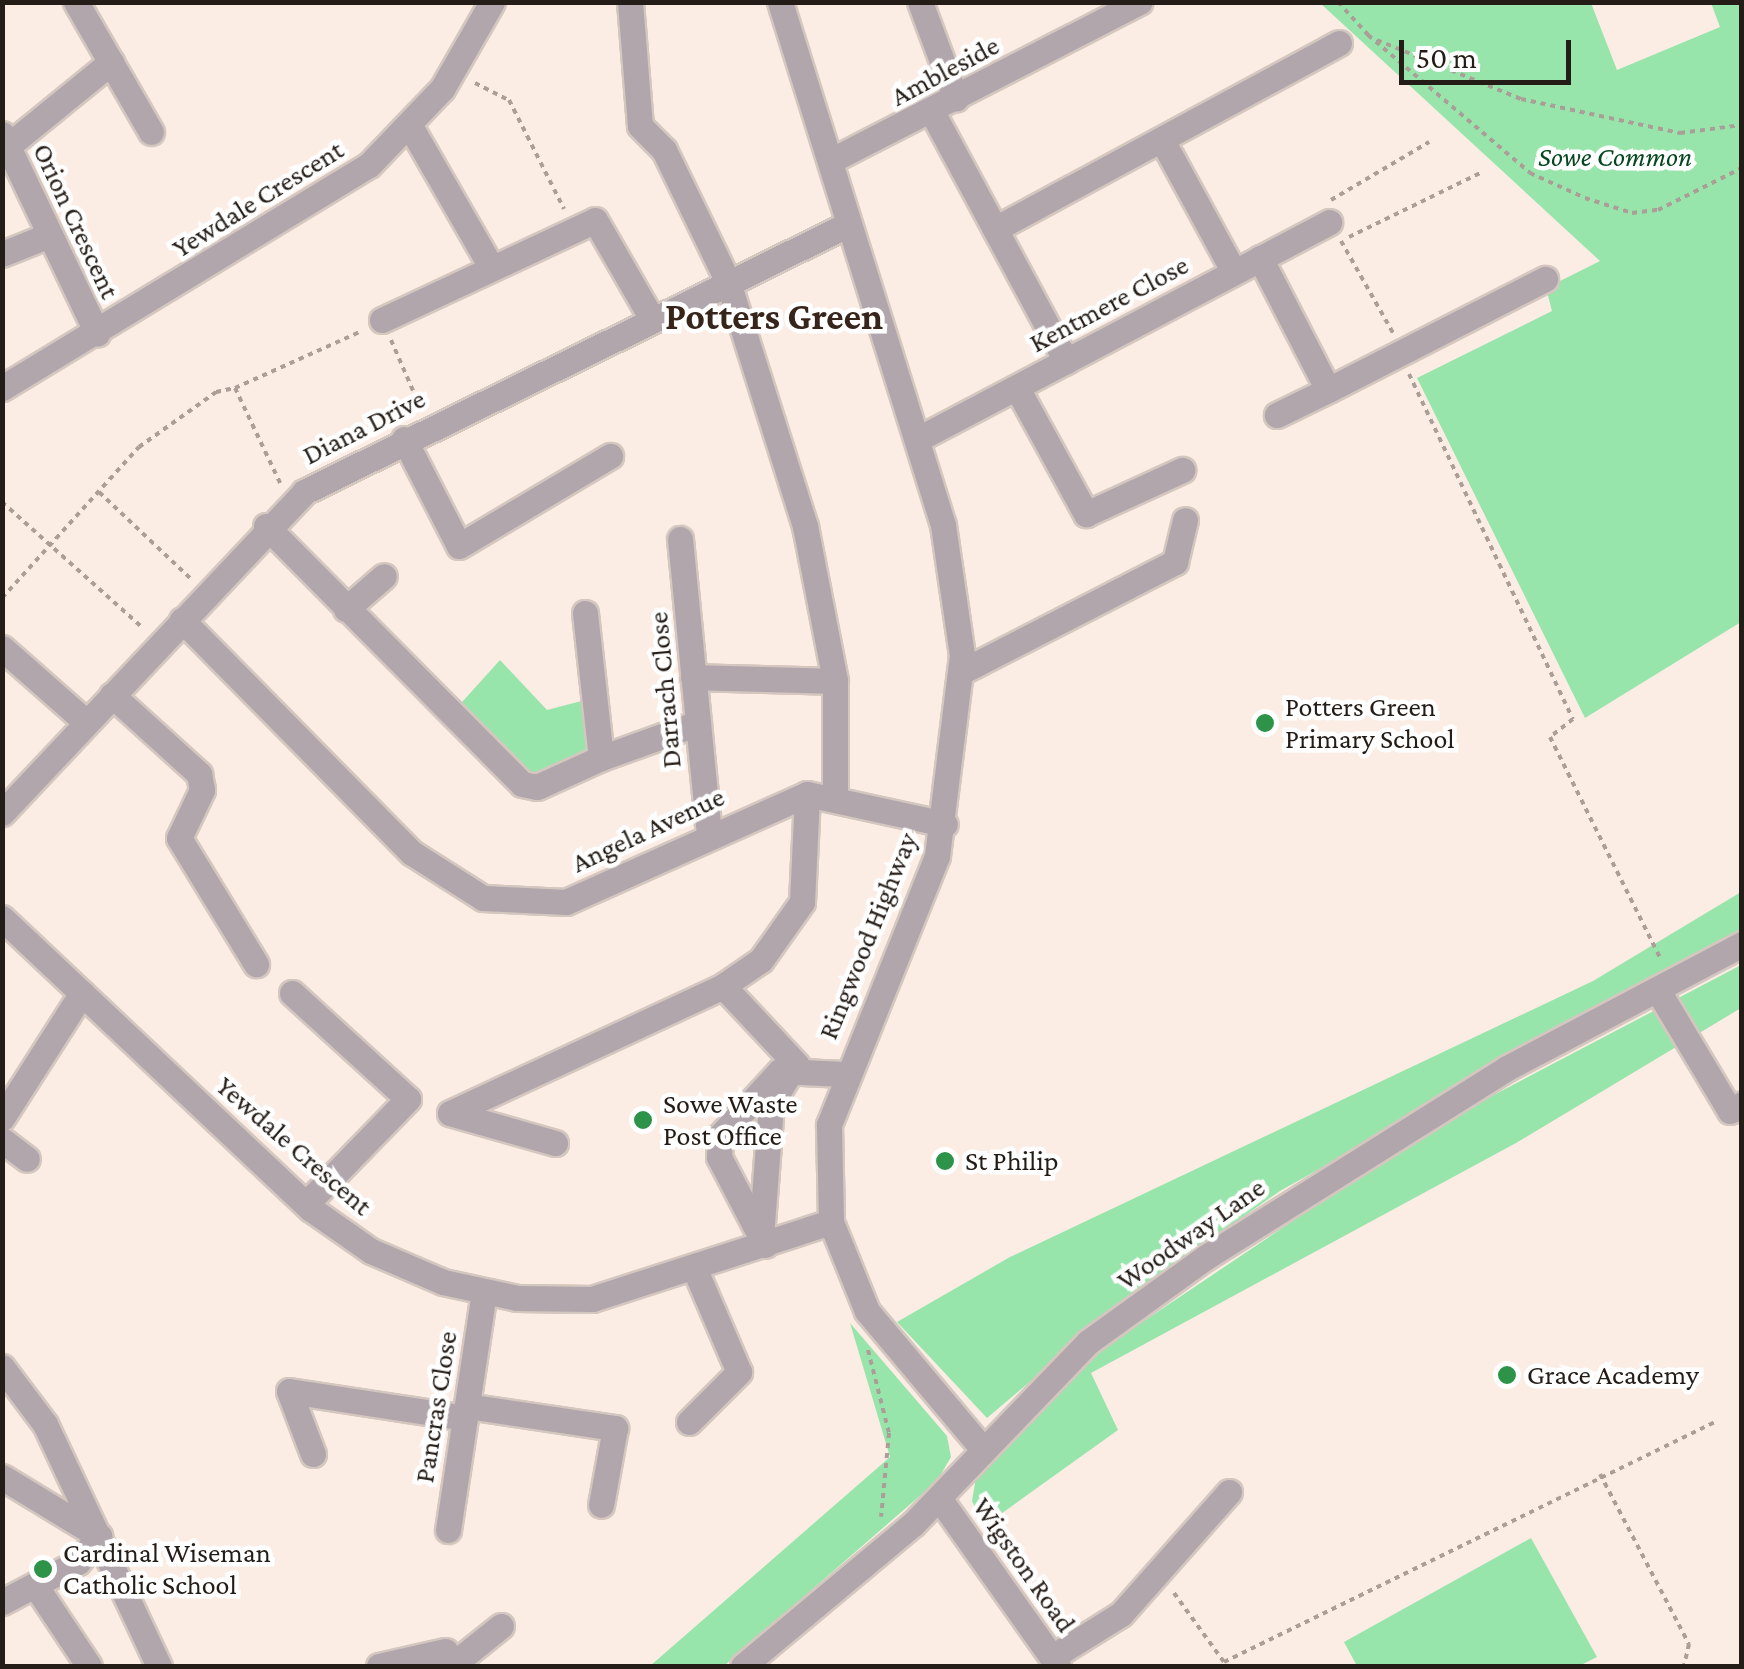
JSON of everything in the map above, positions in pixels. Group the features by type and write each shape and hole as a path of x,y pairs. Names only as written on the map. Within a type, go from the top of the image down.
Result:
{"street":[{"path":"76,2 152,132"},
{"name":"Yewdale Crescent","path":"2,388 340,186 410,126 453,72 492,2"},
{"path":"630,2 640,126 668,159 728,282 805,526 835,681 835,795"},
{"name":"Ringwood Highway","path":"780,2 918,439 952,570 962,672 945,824 844,1074 827,1151 832,1222 867,1311 981,1447"},
{"path":"920,2 956,100"},
{"name":"Ambleside","path":"830,161 956,100 1140,2"},
{"path":"995,229 1339,43"},
{"path":"5,140 110,62"},
{"path":"932,112 1066,361"},
{"path":"410,126 492,266"},
{"name":"Orion Crescent","path":"5,140 47,236 97,333"},
{"path":"1162,140 1234,272"},
{"name":"Kentmere Close","path":"918,439 1329,222"},
{"path":"382,320 572,227 602,224 652,320"},
{"name":"Diana Drive","path":"2,813 291,502 404,439 849,224"},
{"path":"2,254 47,236"},
{"path":"1260,258 1328,390"},
{"path":"1277,415 1545,279"},
{"path":"1017,388 1086,514 1182,470"},
{"path":"404,439 459,546 610,456"},
{"path":"962,672 1175,562 1186,520"},
{"path":"266,526 522,784 536,787 601,758 698,723"},
{"name":"Darrach Close","path":"680,539 709,836"},
{"path":"346,609 384,576"},
{"path":"585,613 601,758"},
{"name":"Angela Avenue","path":"182,620 456,889 516,904 566,902 807,794 835,795 945,824"},
{"path":"2,648 86,722"},
{"path":"694,678 835,681"},
{"path":"112,695 199,774 202,790 179,838 256,964"},
{"path":"450,1113 723,986 761,960 802,902 807,794"},
{"name":"Yewdale Crescent","path":"2,918 306,1204 406,1269 484,1293 592,1299 696,1272 763,1241 832,1222"},
{"name":"Woodway Lane","path":"743,1666 940,1498 981,1447 1088,1342 1206,1257 1388,1138 1742,944"},
{"path":"1664,985 1730,1111 1742,1104"},
{"path":"723,986 797,1066"},
{"path":"2,1118 82,993"},
{"path":"292,993 408,1099 555,1143"},
{"path":"763,1241 772,1104 797,1066"},
{"path":"763,1241 720,1157 720,1136 780,1071 797,1066 844,1074"},
{"path":"306,1204 408,1099"},
{"path":"2,1140 27,1159"},
{"path":"689,1422 739,1372 696,1272"},
{"name":"Pancras Close","path":"448,1530 484,1293"},
{"path":"7,1379 99,1536 159,1666"},
{"path":"312,1454 289,1391 615,1428 601,1506"},
{"path":"2,1477 99,1536"},
{"path":"1055,1662 1121,1614 1229,1492"},
{"name":"Wigston Road","path":"940,1498 1055,1662"},
{"path":"2,1602 78,1562 99,1536"},
{"path":"35,1584 89,1666"},
{"path":"379,1666 448,1659 501,1626"}],"path":[{"path":"1338,2 1368,36 1530,173 1586,198 1632,213 1658,210 1742,168"},
{"path":"1368,36 1520,99 1680,132 1742,125"},
{"path":"453,72 509,100 572,227"},
{"path":"1429,142 1334,196 1329,222 1400,352 1573,719 1550,737 1664,985"},
{"path":"1329,222 1358,238 1480,173"},
{"path":"2,598 178,412 382,320 422,410"},
{"path":"234,388 291,502"},
{"path":"99,492 207,592"},
{"path":"2,502 57,543 160,644"},
{"path":"867,1311 889,1433 881,1530 891,1543"},
{"path":"1159,1574 1224,1662 1600,1473 1715,1422"},
{"path":"1600,1473 1689,1644 1684,1666"}],"green space":[{"name":"Sowe Common","path":"1320,3 1591,3 1617,70 1720,27 1711,3 1741,3 1741,622 1585,718 1417,378 1552,311 1546,288 1600,261"},
{"path":"500,660 547,710 589,699 586,761 549,779 518,772 454,711"},
{"path":"1741,892 1741,933 1280,1191 1141,1288 987,1418 897,1322 1010,1257 1593,981"},
{"path":"1741,965 1741,1008 1516,1143 1091,1373 1118,1430 984,1526 972,1501 976,1477 1083,1362 1431,1128"},
{"path":"850,1323 947,1436 951,1457 937,1481 724,1666 650,1666 890,1457"},
{"path":"1531,1538 1597,1657 1579,1666 1357,1666 1344,1642"}],"place":[{"name":"Potters Green Primary School","path":"1265,723"},
{"name":"Sowe Waste Post Office","path":"643,1120"},
{"name":"St Philip","path":"945,1161"},
{"name":"Grace Academy","path":"1507,1375"},
{"name":"Cardinal Wiseman Catholic School","path":"43,1569"}],"district":[{"name":"Potters Green","path":"774,317"}]}
